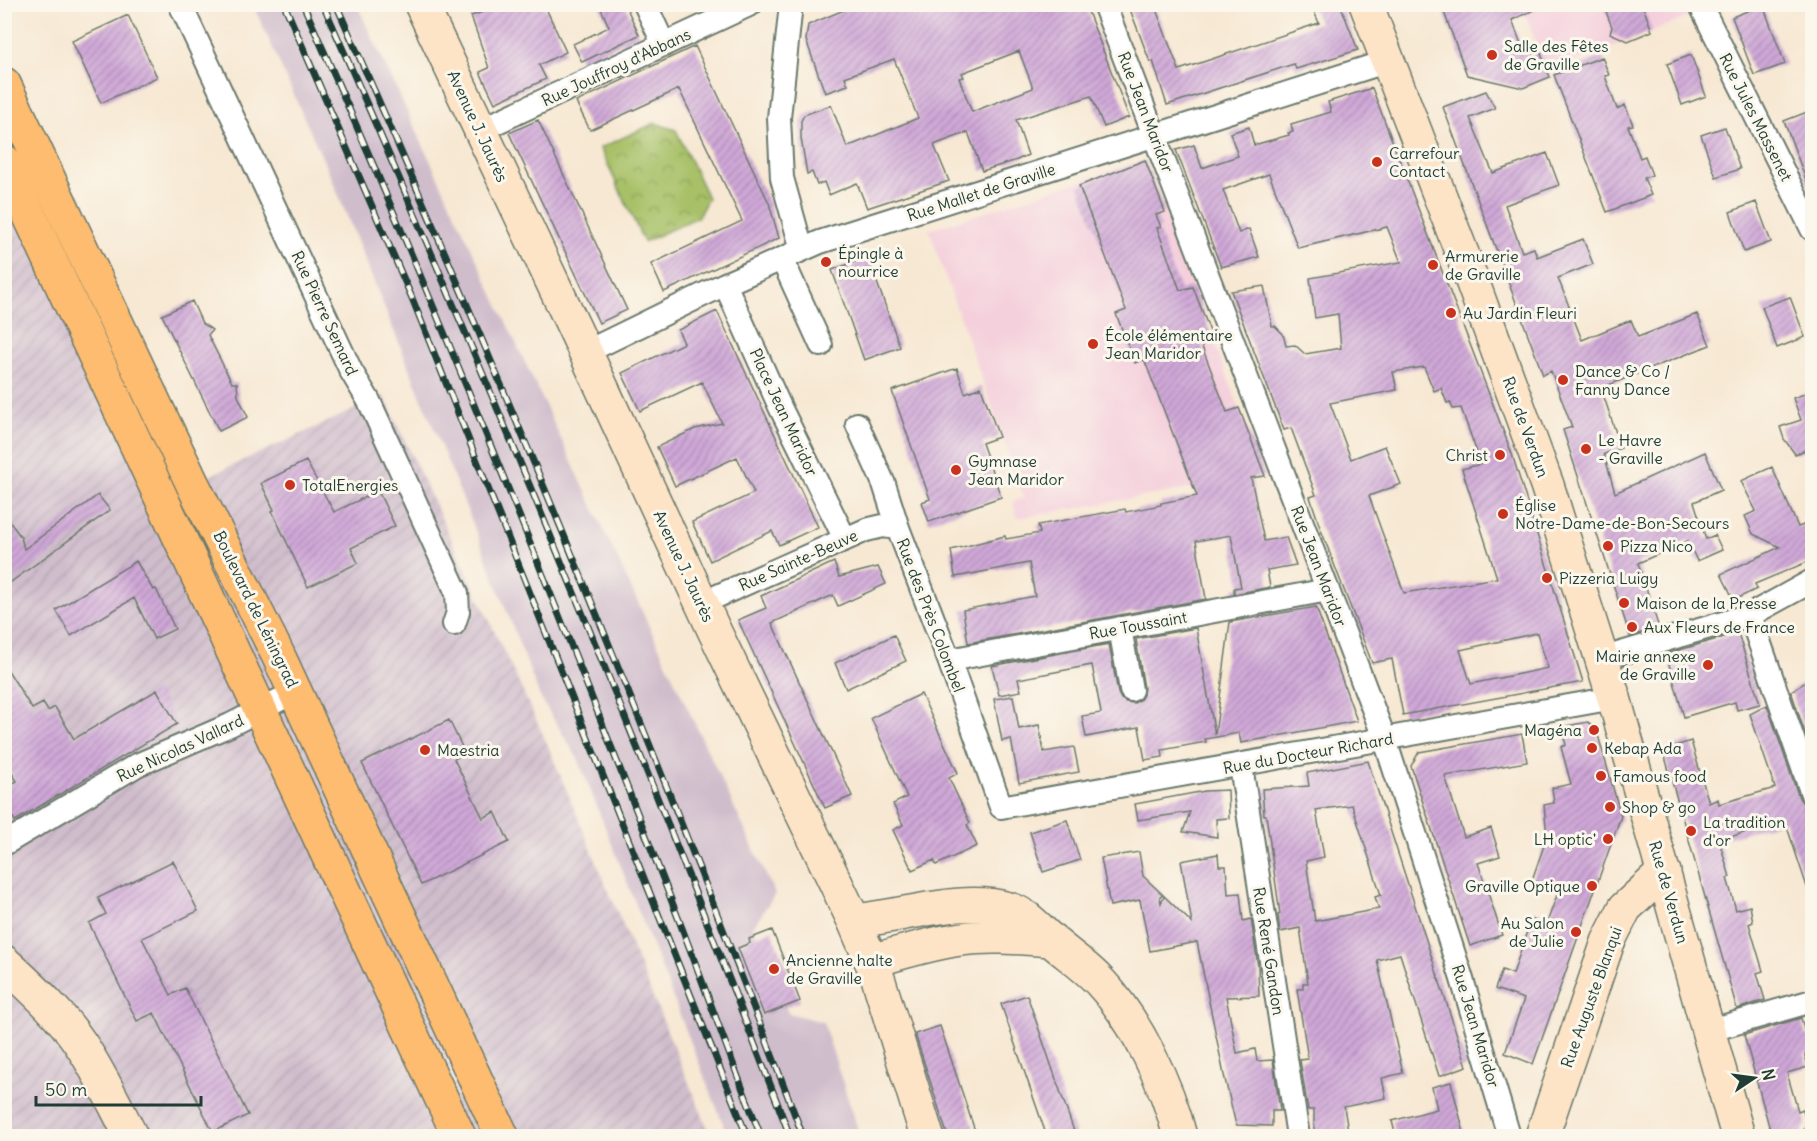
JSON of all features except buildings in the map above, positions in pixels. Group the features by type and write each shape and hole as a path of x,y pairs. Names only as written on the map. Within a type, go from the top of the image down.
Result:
{"main road":[{"name":"Boulevard de Léningrad","path":"4,84 193,485 215,525 295,692 502,1137"},
{"path":"4,162 459,1137"}],"street":[{"name":"Rue Pierre Semard","path":"180,4 351,371 369,401 457,593 458,612 454,624"},
{"name":"Avenue J. Jaurès","path":"421,4 854,921 871,961 927,1137"},
{"path":"645,4 664,45"},
{"name":"Rue Jouffroy d'Abbans","path":"480,130 752,4"},
{"path":"791,4 779,118 782,178 792,254 821,345"},
{"name":"Rue Jean Maridor","path":"1104,4 1385,740 1461,975 1509,1137"},
{"name":"Rue de Verdun","path":"1366,4 1540,463 1614,698 1738,1137"},
{"name":"Rue Jules Massenet","path":"1700,4 1812,229"},
{"name":"Rue Mallet de Graville","path":"586,352 725,284 831,239 1388,62"},
{"name":"Place Jean Maridor","path":"725,284 780,407 845,539"},
{"name":"Rue des Près Colombel","path":"857,424 884,484 898,528 949,660 1001,807"},
{"name":"Rue Sainte-Beuve","path":"702,603 866,530 883,526 898,528"},
{"path":"1601,659 1750,615 1812,581"},
{"name":"Rue Toussaint","path":"949,660 1328,590"},
{"path":"1750,615 1812,794"},
{"path":"1120,628 1131,690"},
{"name":"Rue Nicolas Vallard","path":"4,844 137,765 261,710 295,692"},
{"name":"Rue du Docteur Richard","path":"1001,807 1614,698"},
{"name":"Rue René Gandon","path":"1241,766 1298,1137"},
{"name":"Rue Auguste Blanqui","path":"1542,1137 1608,942 1624,908 1664,872"},
{"path":"854,921 975,904 1009,909 1033,921 1101,983 1139,1036 1172,1107 1180,1137"},
{"path":"871,961 964,938 1052,940"},
{"path":"4,962 31,988 79,1042 112,1097 131,1137"},
{"path":"1708,1030 1812,1001"}],"shaded area":[{"path":"253,5 357,5 775,894 753,927 788,1013 823,1022 860,1136 728,1136 578,759 540,697 479,539 331,177"},
{"path":"1521,5 1681,5 1688,17 1548,72"},
{"path":"4,113 181,489 384,396 546,741 711,1136 5,1136"},
{"name":"École élémentaire Jean Maridor","path":"1145,160 1265,476 1017,518 1013,502 1024,498 929,230"}],"green space":[{"path":"655,123 676,130 708,198 698,217 644,242 600,148"}],"railway":[{"path":"284,4 412,298 747,1136"},
{"path":"303,4 398,222 534,552 665,884 761,1136"},
{"path":"323,4 564,567 679,851 790,1136"},
{"path":"336,4 459,285 577,567 692,851 803,1136"}],"place":[{"name":"Salle des Fêtes de Graville","path":"1492,55"},
{"name":"Carrefour Contact","path":"1377,162"},
{"name":"Épingle à nourrice","path":"826,262"},
{"name":"Armurerie de Graville","path":"1433,265"},
{"name":"Au Jardin Fleuri","path":"1451,313"},
{"name":"École élémentaire Jean Maridor","path":"1093,344"},
{"name":"Dance & Co / Fanny Dance","path":"1563,380"},
{"name":"Le Havre - Graville","path":"1586,449"},
{"name":"Christ","path":"1500,455"},
{"name":"Gymnase Jean Maridor","path":"956,470"},
{"name":"TotalEnergies","path":"290,485"},
{"name":"Église Notre-Dame-de-Bon-Secours","path":"1503,514"},
{"name":"Pizza Nico","path":"1608,546"},
{"name":"Pizzeria Luigy","path":"1547,578"},
{"name":"Maison de la Presse","path":"1624,603"},
{"name":"Aux Fleurs de France","path":"1632,627"},
{"name":"Mairie annexe de Graville","path":"1708,665"},
{"name":"Magéna","path":"1594,730"},
{"name":"Kebap Ada","path":"1592,748"},
{"name":"Maestria","path":"425,750"},
{"name":"Famous food","path":"1601,776"},
{"name":"Shop & go","path":"1610,807"},
{"name":"La tradition d'or","path":"1691,831"},
{"name":"LH optic'","path":"1608,839"},
{"name":"Graville Optique","path":"1592,886"},
{"name":"Au Salon de Julie","path":"1576,932"},
{"name":"Ancienne halte de Graville","path":"774,969"}]}
